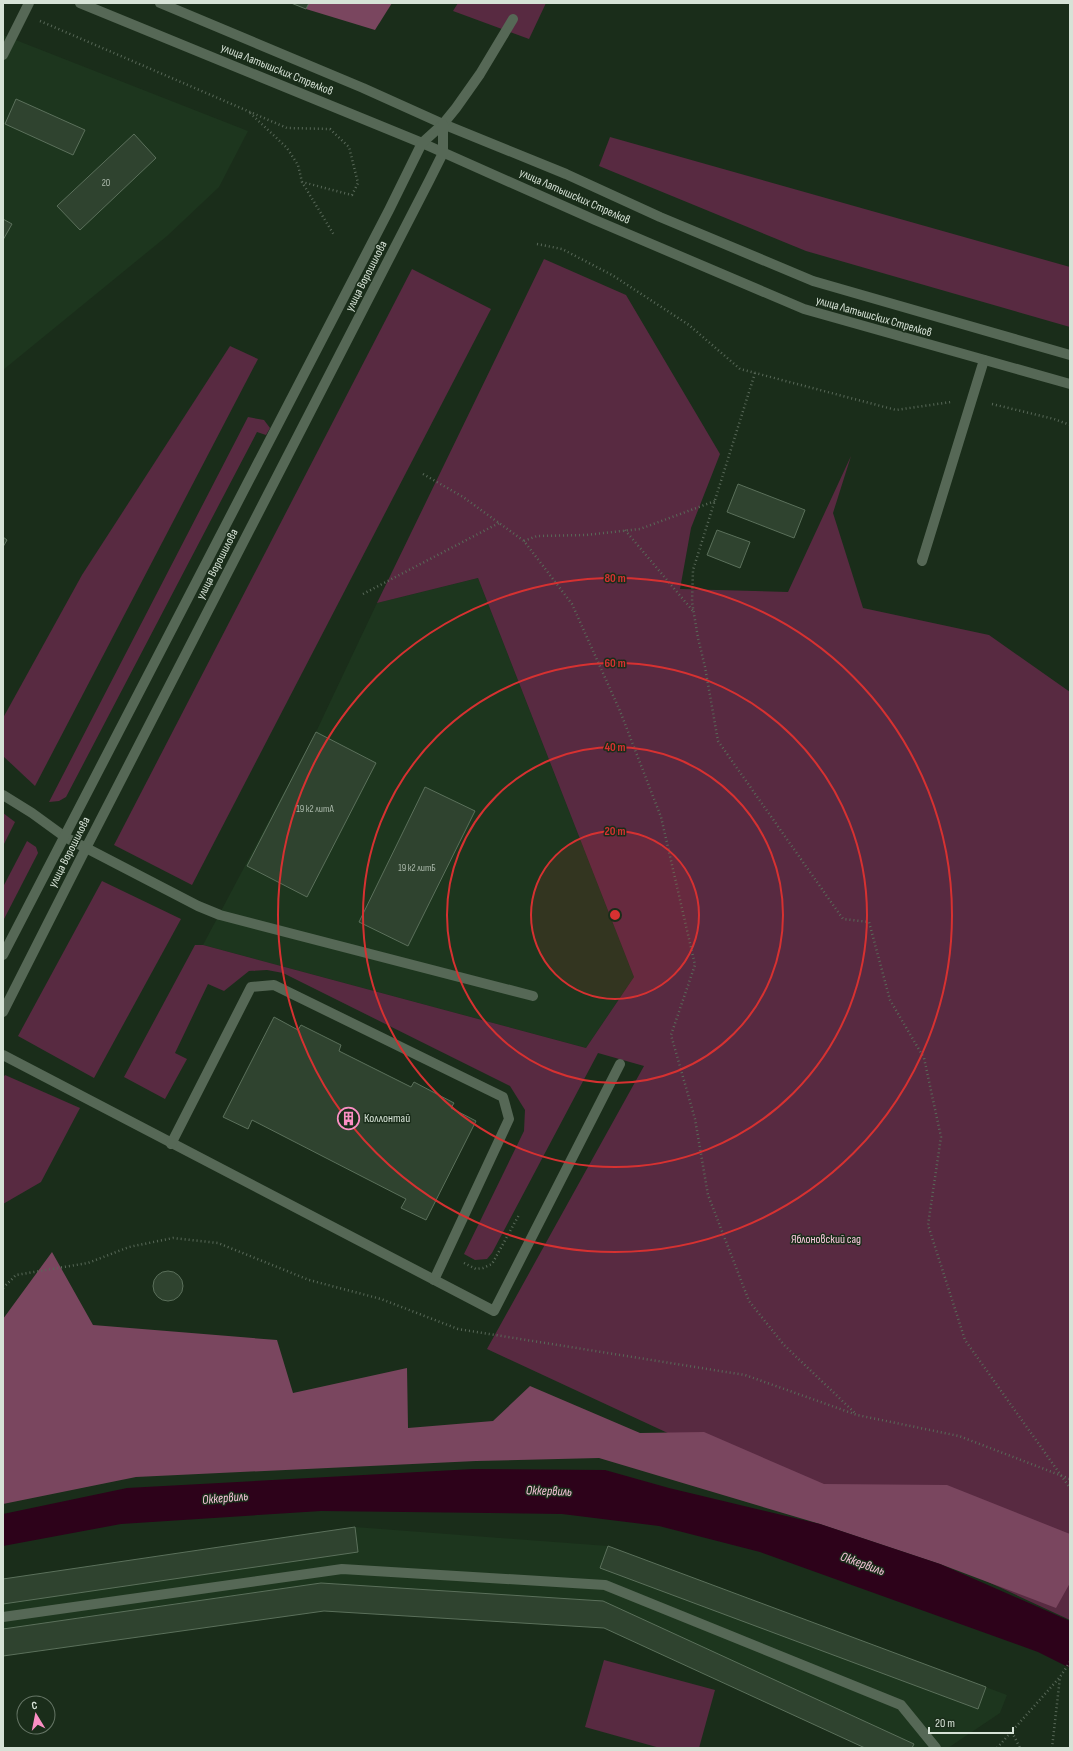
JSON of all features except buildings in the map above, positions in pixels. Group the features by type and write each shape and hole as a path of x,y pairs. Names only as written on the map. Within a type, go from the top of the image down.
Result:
{"street":[{"path":"3,55 29,3"},
{"name":"улица Латышских Стрелков","path":"80,3 422,143 804,309 1070,384"},
{"name":"улица Латышских Стрелков","path":"160,3 363,88 443,124 566,174 660,217 813,281 1070,355"},
{"name":"улица Ворошилова","path":"3,955 422,143 443,124 480,74 514,19"},
{"name":"улица Ворошилова","path":"3,1012 443,153 443,124"},
{"path":"922,561 984,360"},
{"path":"3,795 32,813 65,837 198,906 220,915 533,996"},
{"path":"171,1144 251,987 274,985 503,1097 509,1118 434,1280"},
{"path":"3,1055 171,1144 494,1311 620,1064"},
{"path":"3,1617 342,1569 605,1585 901,1705 936,1748"}],"path":[{"path":"23,14 287,128 330,129 349,147 358,183 352,195 302,182"},
{"path":"248,111 287,148 298,165 302,182 334,235"},
{"path":"538,244 562,249 612,275 689,325 740,369 896,410 972,399 1054,419 1070,425"},
{"path":"755,373 693,570 694,611 718,741 843,919 869,922 890,1000 924,1058 942,1136 928,1225 965,1340 1070,1488"},
{"path":"423,474 463,497 524,541 572,604 620,711 661,817 695,965 672,1035 695,1119 708,1195 749,1301 784,1345 857,1415"},
{"path":"524,541 537,536 586,535 640,529 715,501"},
{"path":"363,594 499,522"},
{"path":"625,530 694,611"},
{"path":"3,1288 16,1275 88,1263 129,1247 173,1238 218,1243 309,1280 381,1299 458,1329 745,1375 857,1415 959,1436 1070,1479"},
{"path":"997,1748 1060,1677 1070,1662"},
{"path":"1052,1748 1060,1677"},
{"path":"1012,1732 1020,1748"}],"shaded area":[{"path":"309,3 392,3 375,30 306,9"},
{"path":"3,35 248,131 219,187 167,236 3,370"},
{"path":"478,578 634,977 586,1048 203,945 316,732 377,603"},
{"path":"52,1252 93,1325 277,1340 293,1393 407,1368 408,1428 493,1421 530,1386 640,1433 704,1432 824,1484 947,1485 1070,1534 1070,1583 1056,1608 940,1564 820,1524 599,1458 476,1461 136,1477 3,1504 3,1319"},
{"path":"355,1527 608,1546 1007,1695 1000,1713 948,1748 865,1748 604,1628 324,1611 3,1656 3,1579"}],"green space":[{"path":"458,3 546,3 529,39 453,11"},
{"path":"610,137 1070,267 1070,327 806,251 599,166"},
{"name":"Яблоновский сад","path":"544,259 626,295 720,454 691,528 680,589 788,592 851,456 833,513 863,608 989,635 1070,692 1070,1620 487,1349 644,1066 598,1053 492,1253 487,1259 475,1260 464,1254 524,1131 525,1110 510,1086 283,973 267,970 249,971 224,991 208,984 175,1053 187,1059 165,1099 124,1077 195,945 203,945 586,1048 634,977 478,578 377,603"},
{"path":"412,269 491,309 192,885 114,845"},
{"path":"230,346 258,359 35,786 3,756 3,718 82,575"},
{"path":"248,417 264,420 270,428 266,435 257,432 66,797 59,801 49,802"},
{"path":"3,813 15,822 3,846"},
{"path":"27,841 36,847 38,853 3,921 3,887"},
{"path":"102,881 181,919 94,1078 18,1036"},
{"path":"5,1075 80,1108 41,1182 3,1204 3,1078"},
{"path":"604,1660 715,1690 699,1748 660,1748 585,1727"}],"water":[{"name":"Оккервиль","path":"473,1469 605,1470 669,1488 820,1524 940,1564 1070,1621 1070,1668 1038,1652 760,1552 659,1526 562,1514 321,1511 121,1524 3,1546 3,1514 127,1488"}],"place":[{"name":"Коллонтай","path":"349,1118"}]}
